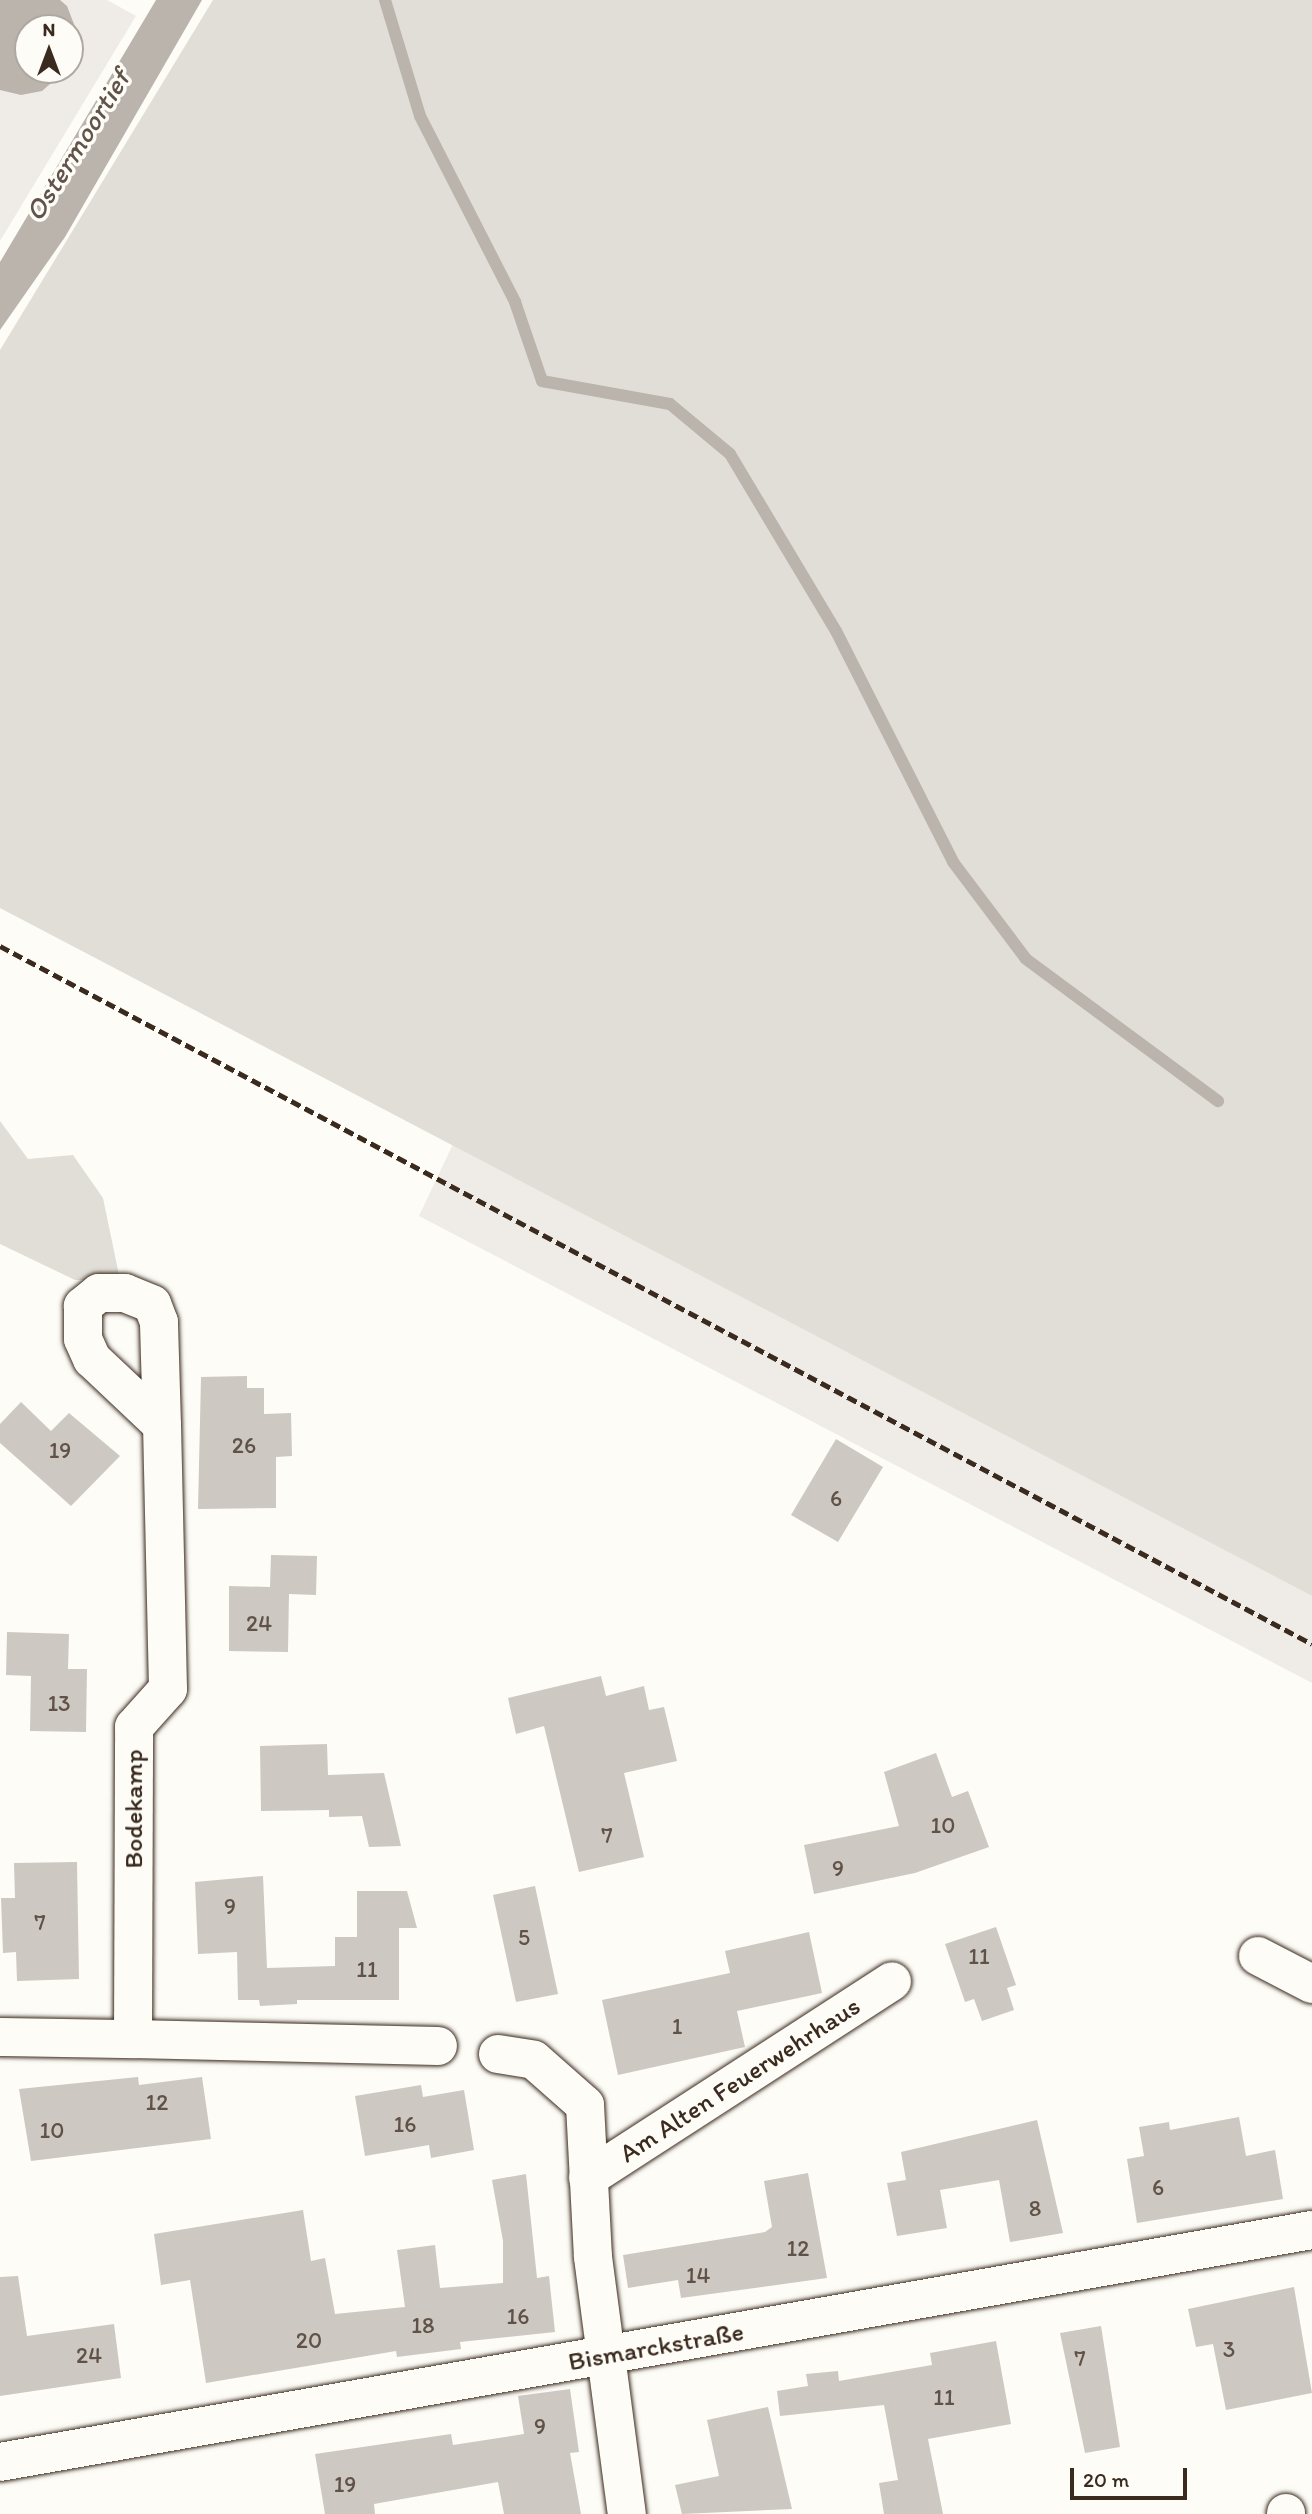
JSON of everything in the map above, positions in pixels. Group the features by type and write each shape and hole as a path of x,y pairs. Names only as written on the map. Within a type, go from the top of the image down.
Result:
{"street":[{"name":"Bodekamp","path":"133,2039 134,1727 168,1689 162,1425"},
{"path":"1258,1956 1312,1984"},
{"name":"Am Alten Feuerwehrhaus","path":"588,2178 891,1981"},
{"path":"0,2037 438,2046"},
{"name":"Am Alten Feuerwehrhaus","path":"498,2054 534,2060 584,2105 604,2356 627,2514"},
{"name":"Bismarckstraße","path":"0,2462 1312,2230"}],"shaded area":[{"path":"0,0 107,0 136,16 0,241"},
{"path":"213,0 1312,0 1312,1596 0,908 0,350"},
{"path":"0,1121 28,1159 73,1155 103,1198 120,1280 75,1280 0,1244"},
{"path":"453,1144 1312,1596 1312,1683 419,1216"}],"water":[{"path":"0,0 60,0 67,6 70,14 14,14 14,84 50,84 42,91 21,95 0,90"},
{"name":"Ostermoortief","path":"156,0 202,0 65,237 0,330 0,262"}],"building":[{"path":"247,1376 247,1388 264,1388 264,1414 291,1413 292,1456 276,1457 276,1508 198,1509 201,1377"},
{"path":"21,1402 51,1431 69,1413 120,1456 71,1506 0,1443 0,1424"},
{"path":"836,1439 883,1467 838,1542 791,1515"},
{"path":"271,1555 317,1556 316,1595 289,1594 288,1652 229,1651 229,1586 270,1587"},
{"path":"7,1632 69,1634 68,1669 87,1669 86,1732 30,1731 31,1676 6,1675"},
{"path":"601,1676 606,1696 644,1686 649,1710 664,1707 677,1761 624,1773 644,1857 579,1872 544,1726 516,1734 508,1698"},
{"path":"327,1744 328,1775 384,1773 401,1846 369,1847 362,1816 329,1817 329,1810 261,1811 260,1746"},
{"path":"936,1753 952,1797 968,1791 989,1847 915,1873 814,1894 804,1845 899,1826 884,1772"},
{"path":"77,1862 79,1979 17,1981 16,1952 3,1953 1,1898 15,1898 14,1863"},
{"path":"263,1876 267,1968 335,1966 335,1937 357,1937 357,1891 407,1891 417,1928 399,1928 399,2000 297,2000 297,2004 260,2006 259,2000 238,2000 237,1952 198,1954 195,1882"},
{"path":"535,1886 558,1994 516,2002 493,1895"},
{"path":"996,1927 1016,1985 1007,1988 1014,2010 982,2021 974,1999 965,2002 945,1944"},
{"path":"809,1932 822,1993 737,2011 745,2047 618,2075 602,2000 730,1973 725,1951"},
{"path":"138,2077 139,2085 202,2077 211,2139 31,2161 19,2089"},
{"path":"421,2085 423,2097 464,2090 474,2150 431,2158 429,2145 365,2156 355,2096"},
{"path":"1239,2117 1246,2156 1275,2150 1283,2199 1137,2223 1127,2159 1144,2156 1139,2127 1169,2122 1170,2130"},
{"path":"1037,2120 1063,2233 1010,2242 999,2180 940,2190 947,2228 897,2236 887,2183 906,2180 901,2152"},
{"path":"808,2173 827,2278 681,2298 678,2280 628,2288 623,2255 765,2232 772,2227 764,2181"},
{"path":"526,2174 537,2278 549,2276 555,2332 460,2342 461,2349 397,2357 396,2351 206,2383 190,2280 161,2285 154,2234 303,2210 311,2261 325,2258 335,2314 405,2307 397,2250 435,2245 440,2288 503,2283 503,2241 492,2180"},
{"path":"18,2276 27,2336 114,2324 121,2378 0,2396 0,2277"},
{"path":"1294,2287 1312,2393 1226,2410 1213,2344 1196,2347 1188,2309"},
{"path":"1101,2326 1120,2447 1085,2453 1060,2333"},
{"path":"996,2341 1011,2424 928,2439 943,2514 884,2514 879,2483 898,2480 884,2405 780,2416 777,2391 808,2386 806,2374 838,2371 839,2381 932,2365 930,2353"},
{"path":"570,2389 579,2452 570,2453 581,2514 504,2514 498,2482 374,2504 375,2514 325,2514 315,2454 451,2434 453,2445 524,2434 518,2396"},
{"path":"768,2407 792,2509 682,2514 675,2485 719,2476 707,2420"}],"waterway":[{"path":"385,0 420,116 515,302 542,381 670,404 730,454 836,631 953,862 1026,959 1218,1101"}],"railway":[{"path":"0,946 1312,1644"}]}
